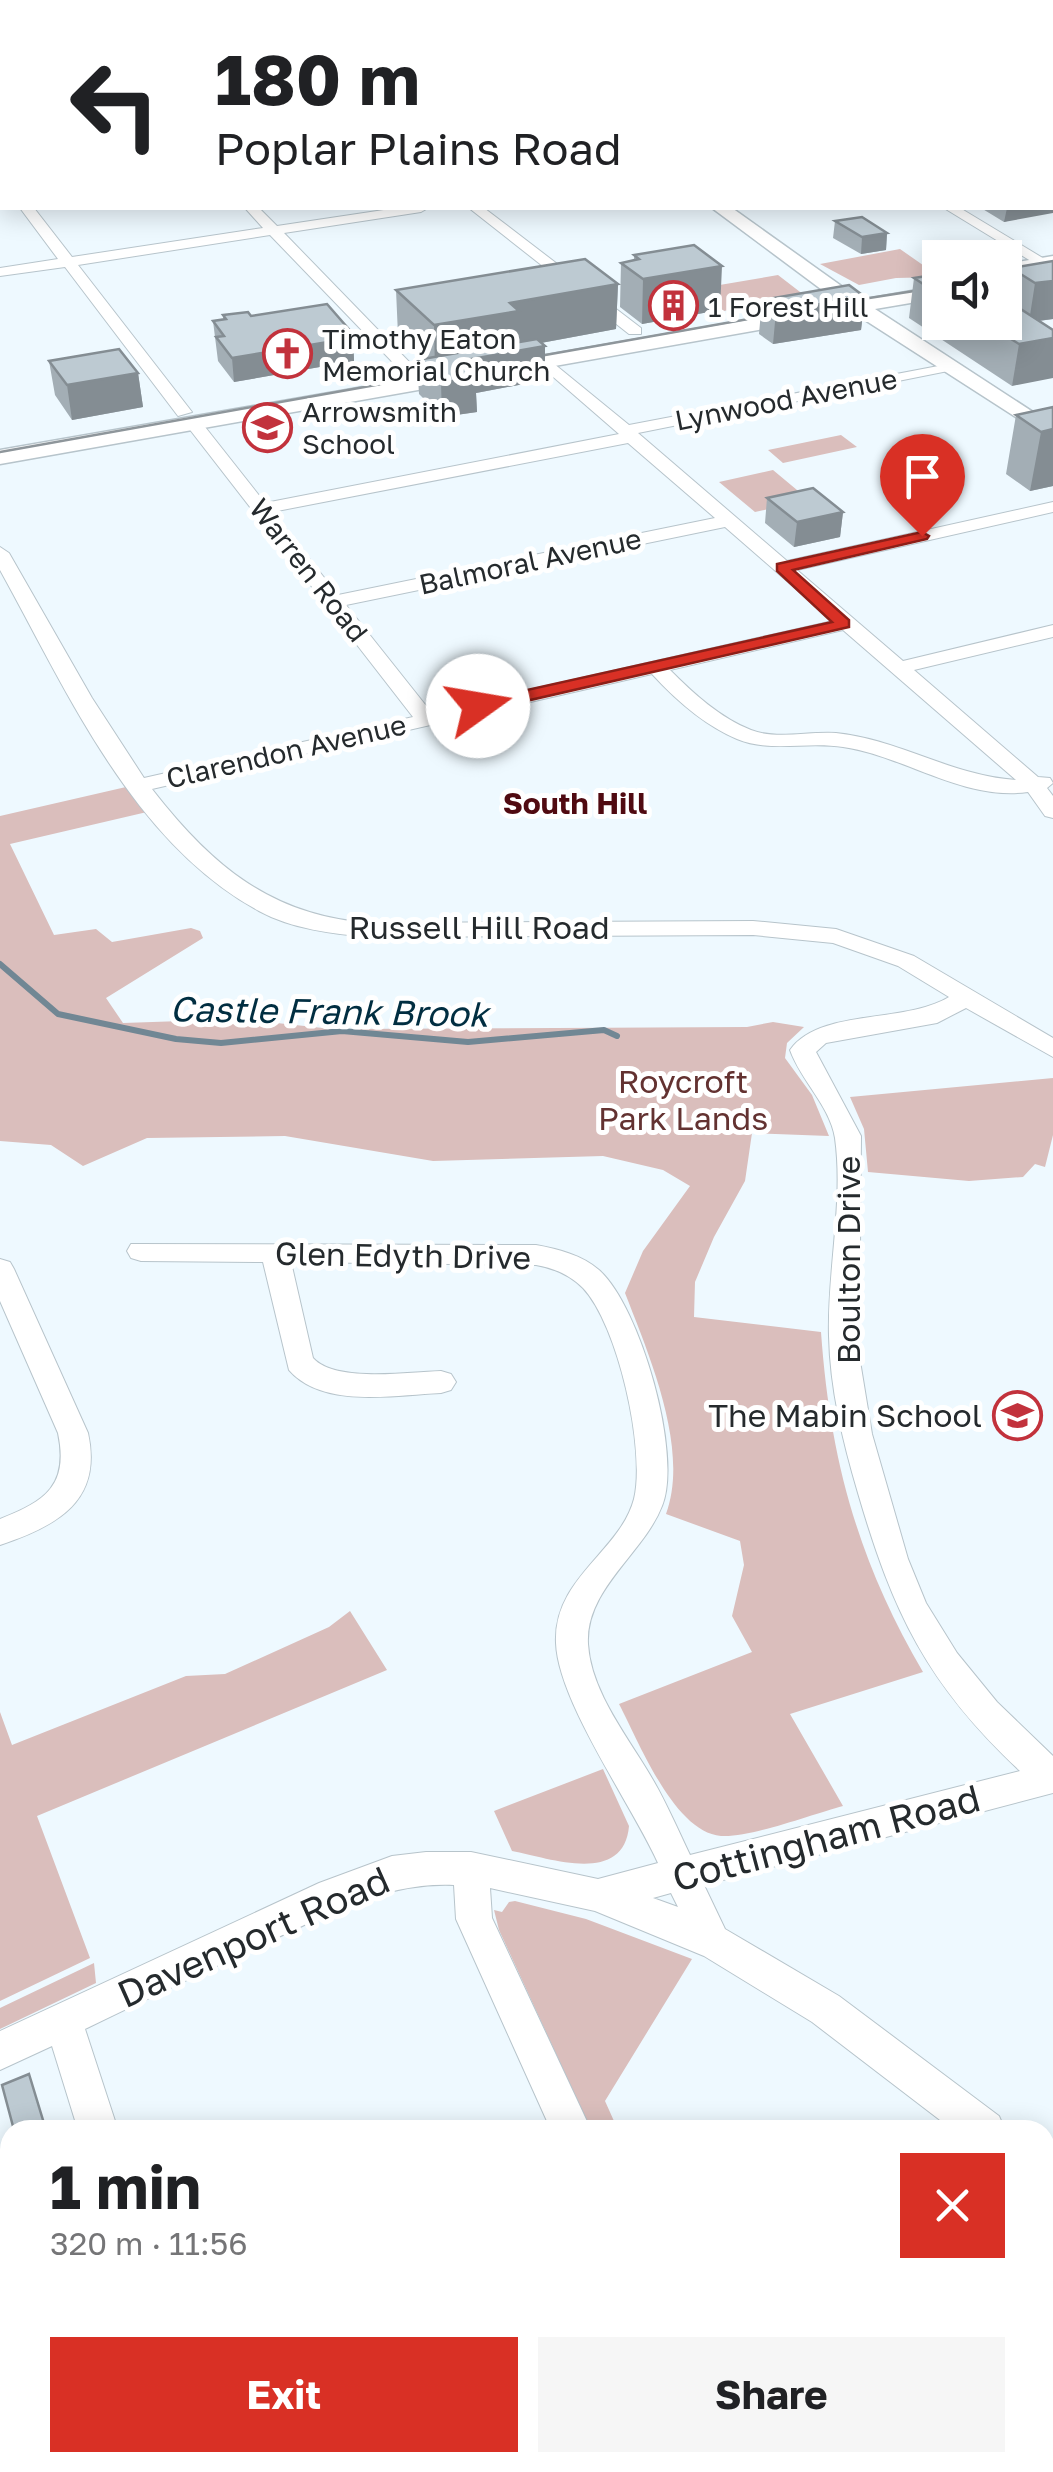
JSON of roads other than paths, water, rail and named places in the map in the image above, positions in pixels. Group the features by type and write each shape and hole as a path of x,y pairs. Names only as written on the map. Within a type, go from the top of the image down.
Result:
{"main road":[{"path":"723,210 948,366 1043,419 1053,435"},
{"path":"1022,268 1050,266"},
{"path":"1022,275 1050,266"},
{"path":"0,444 542,359 922,284"},
{"path":"333,391 410,372 635,331 848,300 922,294"},
{"path":"0,458 188,417"}],"street":[{"name":"Warren Road","path":"29,210 425,718"},
{"path":"254,210 410,372"},
{"path":"0,272 408,210"},
{"path":"479,210 635,331"},
{"path":"954,210 1050,266"},
{"path":"542,359 844,624 1044,782 1053,811"},
{"name":"Lynwood Avenue","path":"260,510 948,366"},
{"path":"782,568 1053,507"},
{"name":"Balmoral Avenue","path":"334,602 726,520"},
{"name":"Russell Hill Road","path":"0,553 138,786 221,876 269,906 302,920 349,928 786,929 836,936 880,948 1053,1049"},
{"name":"Clarendon Avenue","path":"138,786 844,624"},
{"path":"898,668 1053,631"},
{"path":"655,666 675,687 743,735 843,741 898,754 965,778 1044,782"},
{"name":"Boulton Drive","path":"968,996 937,1015 818,1036 803,1050 839,1110 848,1136 843,1336 862,1455 899,1578 916,1614 956,1677 1016,1746 1053,1778"},
{"name":"Glen Edyth Drive","path":"141,1251 536,1254 586,1274 604,1295 628,1354 642,1403 654,1474 643,1517 578,1607 572,1646 592,1702 711,1939"},
{"path":"275,1254 299,1362 306,1373 334,1383 441,1382"},
{"path":"0,1269 73,1432 79,1456 76,1476 62,1498 34,1519 0,1532"},
{"name":"Cottingham Road","path":"599,1895 1053,1778"},
{"name":"Davenport Road","path":"0,2051 211,1950 370,1880 412,1869 471,1869 599,1895 711,1939 805,1992 972,2120"},
{"path":"471,1869 474,1919 566,2120"},
{"path":"62,2021 95,2120"}],"waterway":[{"name":"Castle Frank Brook","path":"0,964 58,1014 176,1039 221,1043 342,1031 468,1042 604,1030 617,1036"}],"tram line":[{"path":"1022,270 1053,265"},
{"path":"837,303 922,290"},
{"path":"517,360 788,312"},
{"path":"0,452 443,373"}],"place":[{"name":"1 Forest Hill","path":"673,306"},
{"name":"Timothy Eaton Memorial Church","path":"287,354"},
{"name":"Arrowsmith School","path":"267,427"},
{"name":"The Mabin School","path":"1017,1415"}],"district":[{"name":"South Hill","path":"575,803"}],"park label":[{"name":"Roycroft Park Lands","path":"683,1100"}]}
